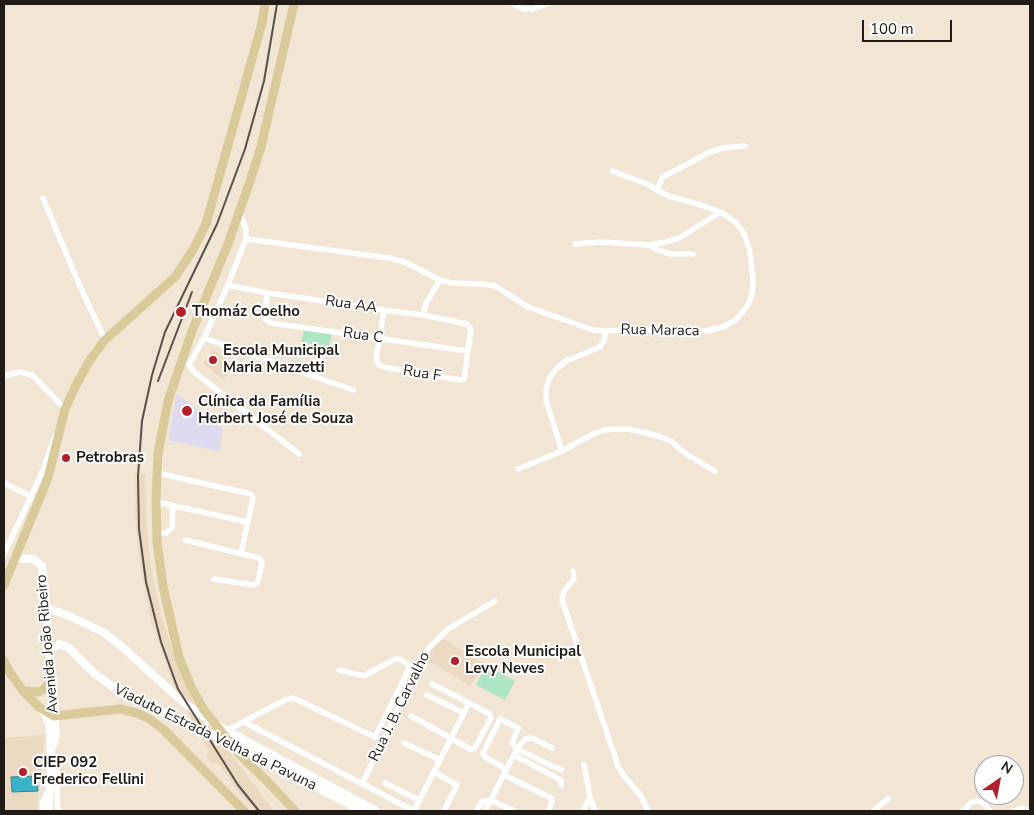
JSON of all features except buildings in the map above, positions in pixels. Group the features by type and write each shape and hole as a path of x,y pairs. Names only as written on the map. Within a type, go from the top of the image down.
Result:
{"main road":[{"path":"4,585 48,478 65,409 76,385 90,360 105,340 175,277 193,250 206,224 262,23 265,4"},
{"path":"294,4 261,147 240,213 182,357 163,426 156,502 162,586 179,657 191,687 204,710 240,755 295,811"},
{"name":"Avenida João Ribeiro","path":"14,558 33,559 42,566 44,571 56,735 52,751 47,811"},
{"name":"Viaduto Estrada Velha da Pavuna","path":"47,608 75,618 103,632 194,710 213,723 376,811"},
{"name":"Viaduto Estrada Velha da Pavuna","path":"50,650 60,644 68,647 94,673 125,696 238,746 362,811"},
{"path":"4,661 23,691 40,707 54,716 120,709 143,716 164,730 244,811"},
{"path":"23,691 39,692 52,679"},
{"name":"Avenida João Ribeiro","path":"40,707 49,723 52,751"}],"street":[{"path":"514,4 523,9 532,10 547,4"},
{"path":"657,189 663,177 710,152 723,148 745,146"},
{"name":"Rua Maraca","path":"246,239 388,258 412,265 440,280 457,284 495,286 520,303 537,311 583,328 606,332 623,329 684,333 706,331 723,327 736,320 744,312 752,294 753,280 750,252 745,236 740,228 721,212 668,196 640,180 612,171"},
{"path":"43,198 105,340"},
{"path":"575,244 602,242 649,245 679,238 721,212"},
{"path":"240,213 246,230 246,239 228,285 189,366 300,454"},
{"path":"649,245 670,254 693,254"},
{"path":"423,315 429,297 440,280"},
{"name":"Rua AA","path":"228,285 267,293 462,322 469,326 471,330 467,351"},
{"name":"Rua C","path":"267,293 264,315 265,319 272,323 467,351"},
{"path":"380,338 384,310"},
{"path":"562,451 546,400 546,389 549,379 557,368 566,361 600,347 606,332"},
{"path":"204,338 353,390"},
{"name":"Rua F","path":"380,338 376,359 383,367 460,380 464,379 466,371 467,351"},
{"path":"4,376 20,372 32,375 65,409"},
{"path":"4,554 41,475 60,426"},
{"path":"518,469 562,451 604,430 628,429 658,436 672,442 686,454 715,471"},
{"path":"158,473 251,494 253,498 241,554"},
{"path":"4,483 30,496"},
{"path":"156,502 248,522"},
{"path":"157,534 166,533 172,528 173,506"},
{"path":"185,540 258,558 262,562 256,584 250,586 214,579"},
{"path":"573,571 574,579 563,594 562,600 615,758 624,776 641,796 648,811"},
{"name":"Rua J. B. Carvalho","path":"362,784 430,647 448,629 494,601"},
{"path":"222,733 285,700 293,698 375,737 409,669 408,664 400,659 395,659 364,676 339,670"},
{"path":"411,716 470,749 474,749 491,718 489,713 432,684"},
{"path":"427,695 464,713"},
{"path":"244,722 414,811 469,703"},
{"path":"548,811 552,801 551,798 505,772 483,753 500,719 518,728 512,743 517,749 561,770"},
{"path":"485,811 517,749 525,739 530,738 552,748"},
{"path":"404,743 440,760"},
{"name":"Avenida João Ribeiro","path":"52,751 56,763 58,809"},
{"path":"514,756 558,778 561,781 561,785"},
{"path":"584,765 590,797 595,811"},
{"path":"434,772 457,785 444,811"},
{"path":"385,783 419,800"},
{"path":"583,811 590,797"},
{"path":"873,811 888,799"},
{"path":"476,811 482,802 491,800 514,811"},
{"path":"963,811 972,802 978,801 983,803 990,811"},
{"path":"1014,811 1022,808 1030,811"},
{"path":"58,809 65,811"}],"shaded area":[{"path":"214,350 234,366 223,380 203,363"},
{"name":"Clínica da Família Herbert José de Souza","path":"177,394 223,429 219,451 168,440"},
{"path":"135,473 145,474 147,531 151,568 162,618 178,667 194,704 274,811 256,811 238,792 218,763 211,763 207,757 209,750 175,689 151,620 141,569 136,530"},
{"name":"Escola Municipal Levy Neves","path":"440,637 484,664 470,686 426,659"},
{"name":"CIEP 092 Frederico Fellini","path":"45,735 37,811 4,811 4,738"}],"green space":[{"path":"305,327 332,333 329,348 301,342"},
{"path":"486,665 515,681 505,700 476,685"}],"water":[{"path":"37,776 38,791 12,792 11,777"}],"railway":[{"path":"259,811 238,785 178,689 161,642 146,582 139,529 138,476 142,421 152,375 165,332 217,224 245,149 264,81 277,4"},
{"path":"158,381 192,292"}],"place":[{"name":"Thomáz Coelho","path":"181,312"},
{"name":"Escola Municipal Maria Mazzetti","path":"213,360"},
{"name":"Clínica da Família Herbert José de Souza","path":"187,411"},
{"name":"Petrobras","path":"66,458"},
{"name":"Escola Municipal Levy Neves","path":"455,661"},
{"name":"CIEP 092 Frederico Fellini","path":"23,772"}]}
